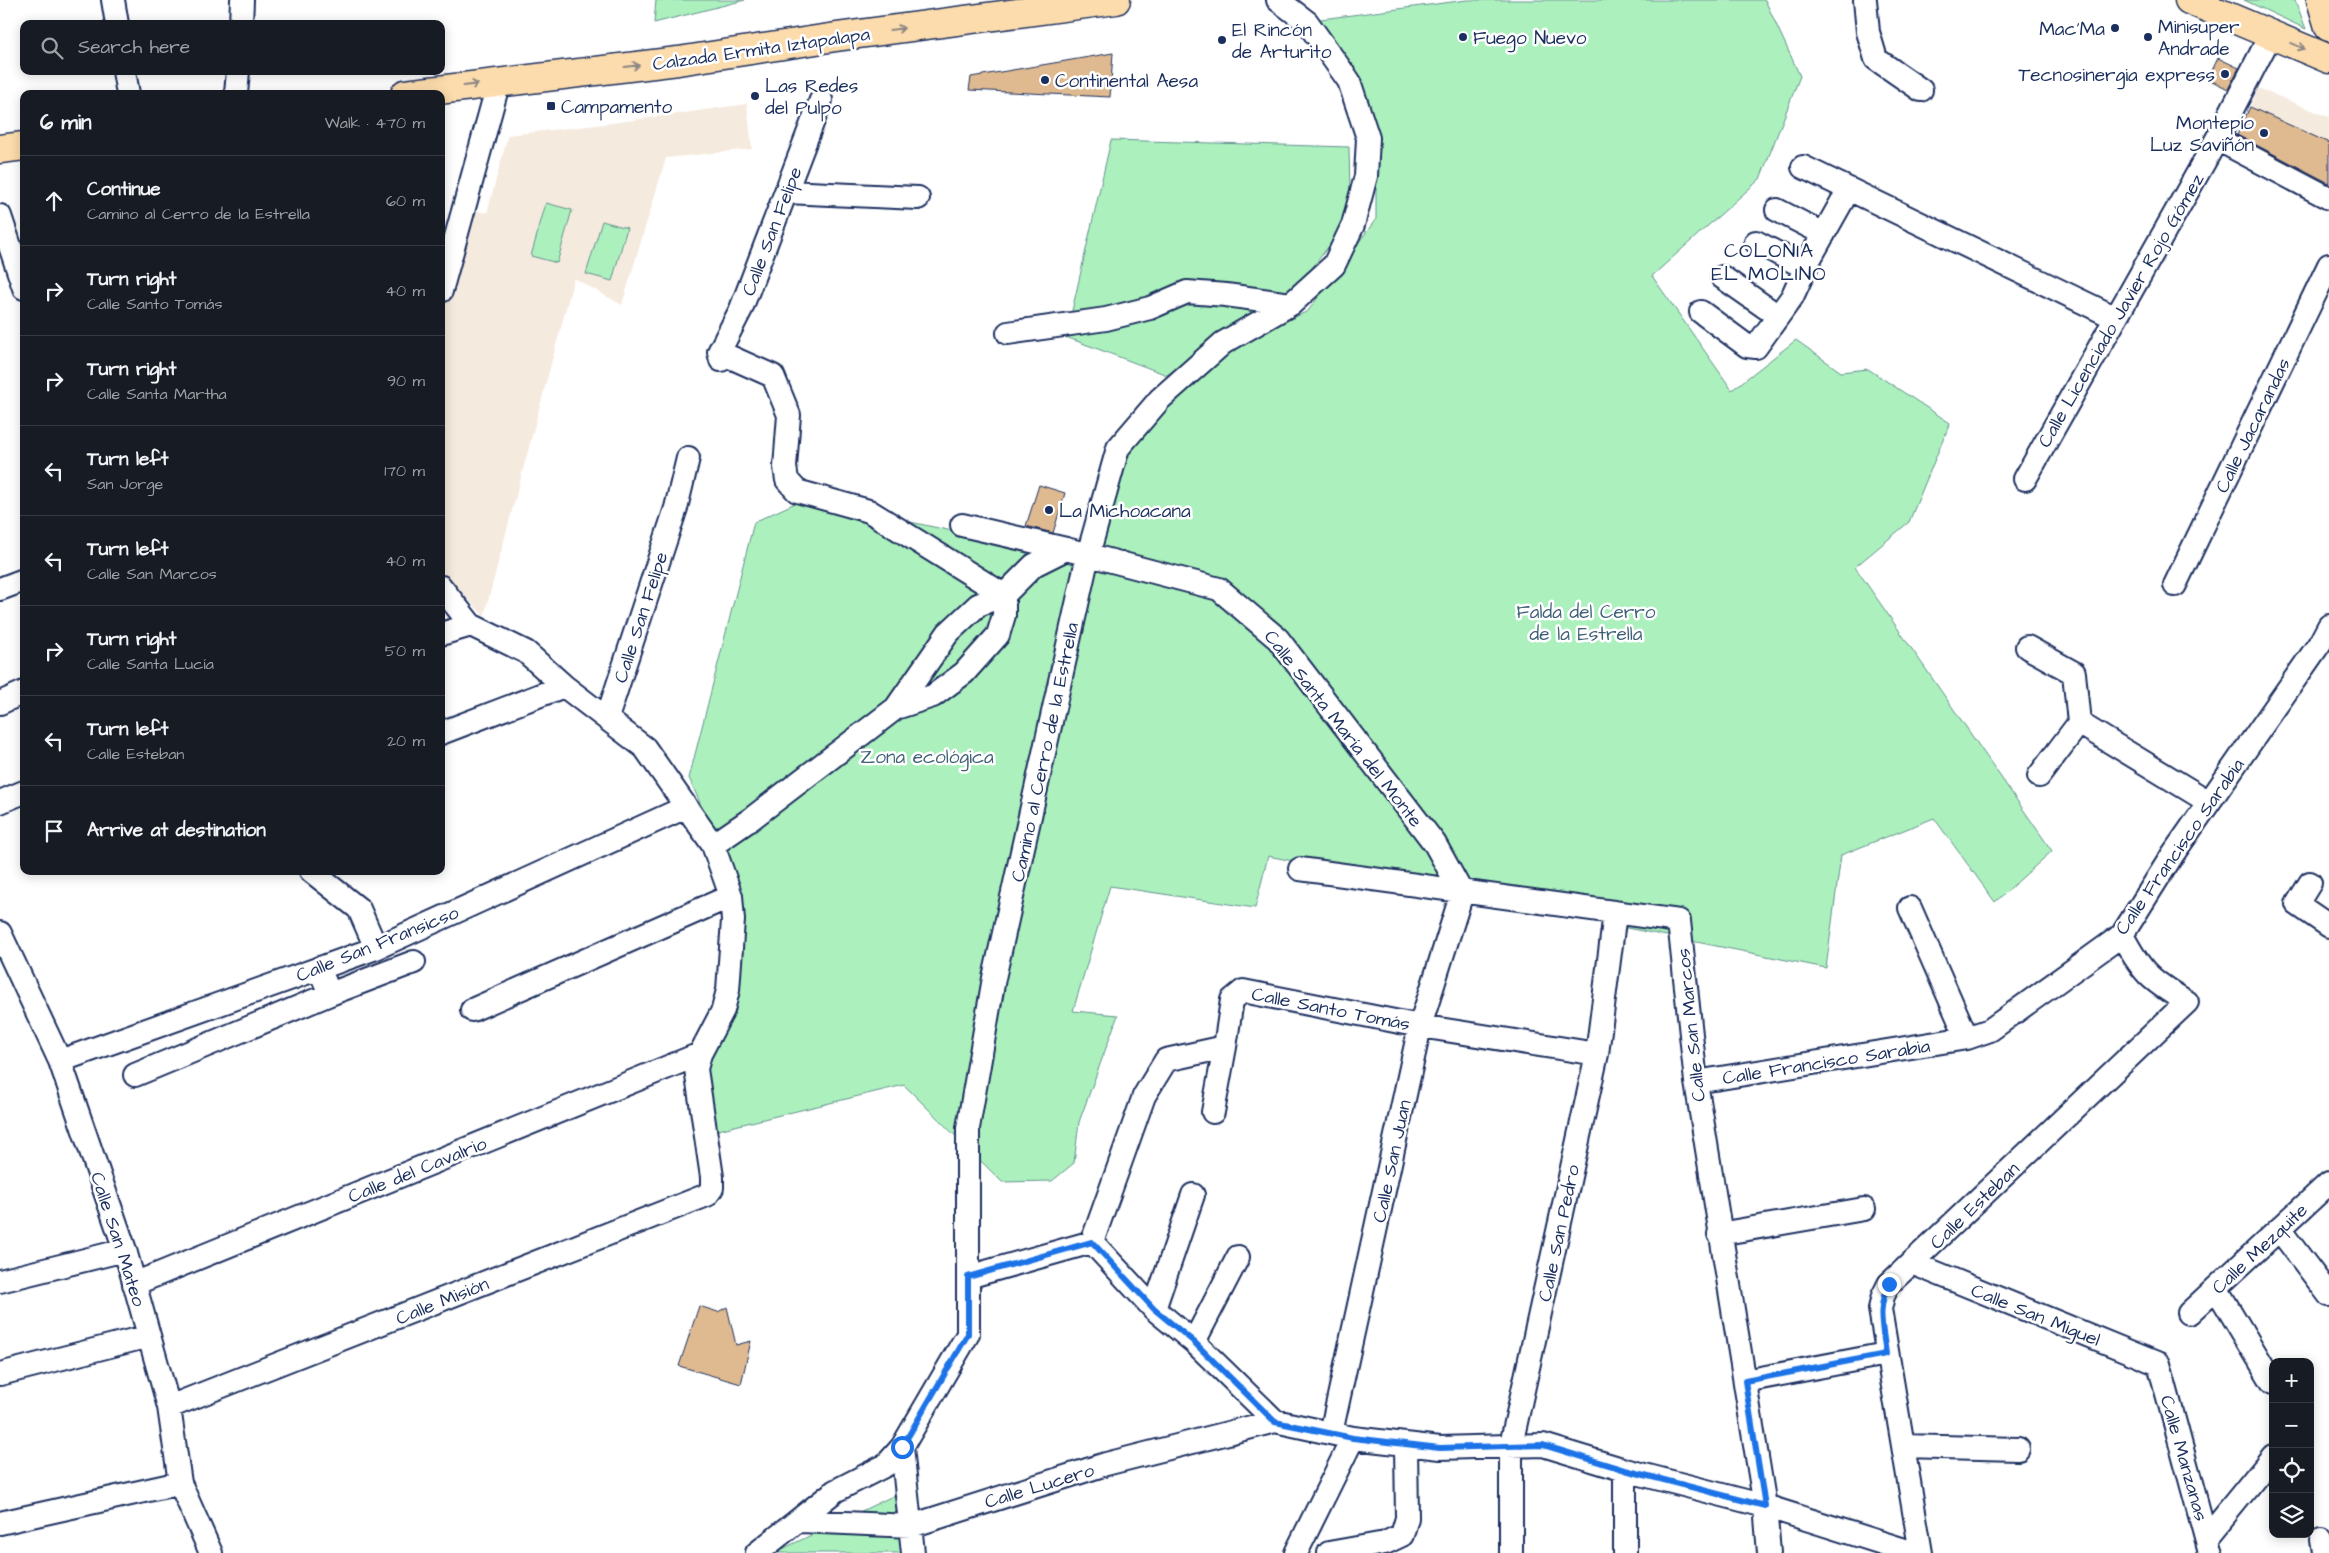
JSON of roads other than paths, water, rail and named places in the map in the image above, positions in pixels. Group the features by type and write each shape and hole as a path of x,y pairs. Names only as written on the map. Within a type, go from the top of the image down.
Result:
{"main road":[{"name":"Calzada Ermita Iztapalapa","path":"437,90 678,61 836,37 1116,0"},
{"path":"2189,0 2329,59"},
{"path":"2321,0 2329,27"},
{"path":"0,149 20,146"}],"street":[{"path":"113,0 116,20"},
{"path":"241,20 242,0"},
{"name":"Camino al Cerro de la Estrella","path":"757,1553 801,1520 835,1491 886,1466 902,1447 968,1334 968,1128 994,978 1088,555 1118,448 1160,399 1223,344 1291,304 1334,265 1354,225 1366,176 1368,138 1349,82 1307,22 1278,0"},
{"path":"1865,0 1868,32 1876,59 1921,90"},
{"name":"Calle Licenciado Javier Rojo Gómez","path":"2025,479 2217,140 2271,34"},
{"path":"125,75 127,90"},
{"path":"236,90 238,75"},
{"path":"445,277 500,82"},
{"name":"Calle San Felipe","path":"821,100 741,309 720,356 773,376 789,416 785,467 787,480 797,491 869,511 1004,595"},
{"path":"2217,140 2329,198"},
{"path":"1803,167 2116,318"},
{"path":"1701,312 1747,346 1756,347 1792,297 1849,189"},
{"path":"786,192 918,198"},
{"path":"1777,210 1824,234"},
{"path":"0,216 20,276"},
{"path":"1756,242 1806,268"},
{"name":"Calle Jacarandas","path":"2175,585 2329,265"},
{"path":"1722,277 1778,316"},
{"path":"1008,333 1106,319 1150,308 1187,292 1291,304"},
{"name":"Calle San Felipe","path":"607,718 676,508 688,458"},
{"name":"Calle Santa María del Monte","path":"962,525 1066,549 1219,589 1278,639 1436,844 1462,893"},
{"path":"713,845 751,819 896,708 948,633 978,605 1004,595 1034,565 1066,549"},
{"path":"0,589 20,582"},
{"path":"445,592 471,625 526,652 564,686 645,748 713,845 731,896 733,920 728,990 723,1010 700,1054"},
{"path":"896,708 934,696 964,673 998,635 1004,615 1004,595"},
{"path":"445,633 471,625"},
{"name":"Calle Francisco Sarabia","path":"1696,1082 1967,1038 1990,1030 2122,935 2209,802 2326,639"},
{"path":"2027,647 2074,673 2079,723 2039,776"},
{"path":"445,732 564,686"},
{"path":"0,703 20,694"},
{"path":"2079,723 2209,802"},
{"path":"0,802 20,794"},
{"name":"Calle San Fransicso","path":"60,1061 376,948 686,806"},
{"name":"Calle San Marcos","path":"1300,869 1462,893 1679,921 1696,1082 1719,1234 1765,1506 1769,1553"},
{"path":"316,875 359,909 376,948"},
{"path":"2310,883 2297,904 2329,926"},
{"name":"Calle San Juan","path":"1331,1432 1420,1026 1462,893"},
{"path":"472,1010 731,896"},
{"path":"1910,908 1967,1038"},
{"name":"Calle San Pedro","path":"1511,1553 1511,1445 1597,1054 1615,913"},
{"name":"Calle San Mateo","path":"0,933 60,1061 125,1250 169,1408 180,1483 211,1553"},
{"name":"Calle Esteban","path":"1921,1553 1904,1446 1886,1354 1880,1309 1883,1296 1889,1284 2187,1002 2154,982 2135,961 2122,935"},
{"path":"135,1075 330,994 414,962"},
{"path":"319,968 330,994"},
{"name":"Calle Santo Tomás","path":"1225,1047 1232,1000 1243,991 1420,1026 1597,1054"},
{"path":"1092,1242 1123,1160 1144,1096 1166,1060 1225,1047 1213,1112"},
{"name":"Calle Misión","path":"169,1408 707,1195 712,1188 712,1177 696,1069 700,1054"},
{"name":"Calle del Cavalrio","path":"134,1284 700,1054"},
{"name":"Calle Mezquite","path":"2189,1313 2279,1229 2328,1187"},
{"path":"1154,1309 1193,1195"},
{"path":"1719,1234 1864,1209"},
{"path":"2279,1229 2329,1294"},
{"path":"968,1277 1092,1242"},
{"path":"1092,1242 1154,1309 1194,1342 1275,1422 1353,1438 1440,1448 1543,1445 1625,1470 1765,1506 1914,1553"},
{"path":"0,1281 125,1250"},
{"path":"1194,1342 1238,1257"},
{"name":"Calle San Miguel","path":"1912,1263 2159,1364"},
{"path":"2216,1288 2269,1376"},
{"path":"0,1374 149,1336"},
{"path":"1745,1381 1886,1354"},
{"name":"Calle Manzanas","path":"2159,1364 2209,1545"},
{"name":"Calle Lucero","path":"801,1520 910,1526 1106,1464 1275,1422"},
{"path":"1296,1553 1353,1438"},
{"path":"1329,1553 1385,1543 1402,1535 1407,1518 1406,1445"},
{"path":"1904,1446 2018,1449"},
{"path":"902,1447 913,1553"},
{"path":"2209,1545 2269,1462"},
{"path":"1625,1470 1625,1553"},
{"path":"0,1523 180,1483"}],"place":[{"name":"Mac'Ma","path":"2115,28"},
{"name":"Fuego Nuevo","path":"1463,37"},
{"name":"Minisuper Andrade","path":"2148,37"},
{"name":"El Rincón de Arturito","path":"1222,40"},
{"name":"Tecnosinergia express","path":"2225,74"},
{"name":"Continental Aesa","path":"1045,80"},
{"name":"Las Redes del Pulpo","path":"755,96"},
{"name":"Campamento","path":"551,106"},
{"name":"Montepío Luz Saviñón","path":"2264,133"},
{"name":"La Michoacana","path":"1049,510"}],"district":[{"name":"COLONIA EL MOLINO","path":"1769,262"}],"park label":[{"name":"Falda del Cerro de la Estrella","path":"1586,622"},
{"name":"Zona ecológica","path":"927,756"}]}
